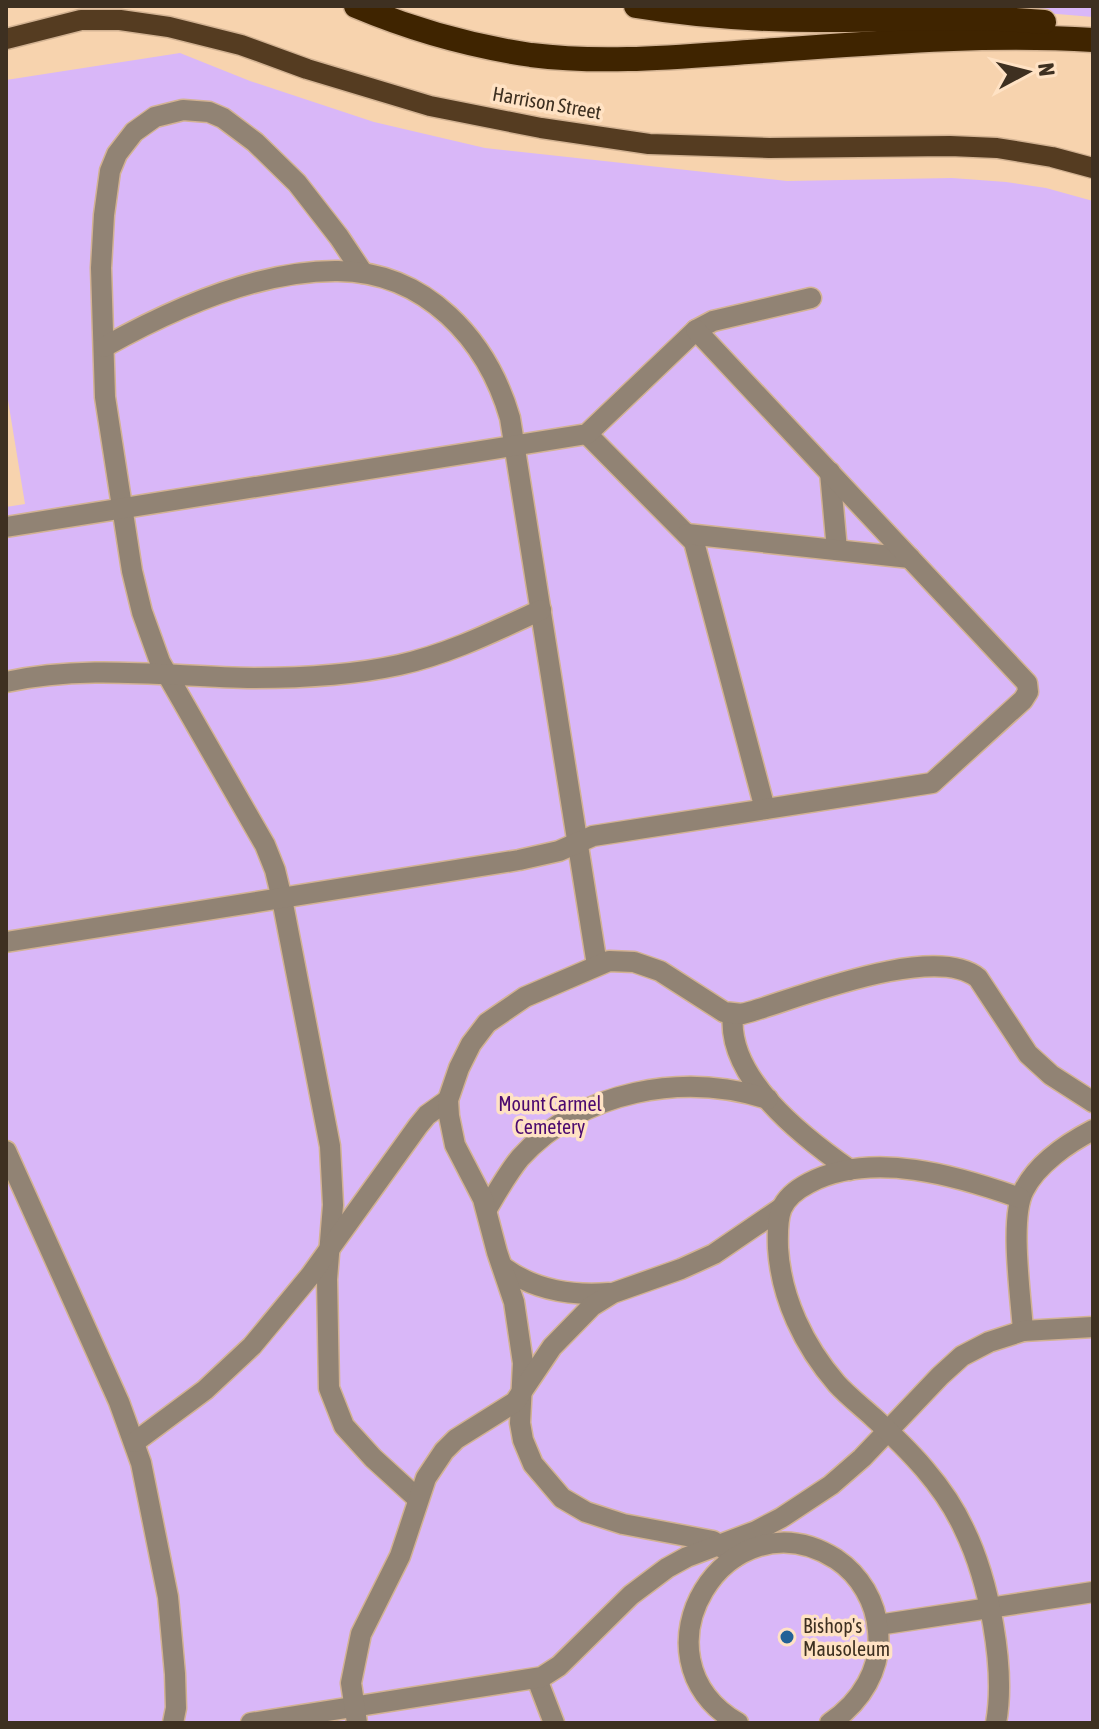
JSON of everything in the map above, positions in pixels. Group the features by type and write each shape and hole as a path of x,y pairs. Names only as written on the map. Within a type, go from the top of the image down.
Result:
{"highway":[{"path":"356,6 431,34 467,43 533,55 574,58 634,60 962,37 1093,40"},
{"path":"636,6 730,18 999,18 1093,29"}],"main road":[{"name":"Harrison Street","path":"6,39 81,20 120,20 169,27 241,45 307,69 430,106 541,128 649,144 769,148 997,148 1052,157 1093,168"}],"lane":[{"path":"363,273 318,208 255,142 223,118 209,112 183,110 155,117 134,132 117,154 110,171 101,268 105,397 132,571 153,646 265,845 282,899 330,1146 333,1205 328,1357 332,1401 344,1426 354,1438 418,1499"},
{"path":"104,347 168,314 256,283 337,271 363,273 422,296 458,322 497,379 510,418 597,965"},
{"path":"6,527 587,434 696,330 713,321 811,298"},
{"path":"6,942 539,857 593,836 932,783 1027,696 1029,687 1021,674 696,330"},
{"path":"587,434 687,534 699,552 765,809"},
{"path":"830,472 837,550"},
{"path":"687,534 910,558"},
{"path":"6,682 87,671 257,678 348,672 398,665 472,641 541,610"},
{"path":"727,1551 704,1539 623,1524 586,1512 562,1498 540,1475 527,1453 520,1423 523,1363 519,1322 487,1209 455,1145 449,1116 448,1100 459,1068 471,1044 487,1023 525,997 597,965 622,960 646,965 680,982 717,1008 733,1014 911,967 948,965 970,971 985,986 1013,1033 1038,1064 1093,1102"},
{"path":"733,1014 733,1035 741,1059 757,1087 798,1129 850,1170"},
{"path":"487,1209 518,1160 537,1142 571,1119 618,1098 662,1087 697,1085 768,1099"},
{"path":"135,1442 184,1407 238,1361 310,1276 418,1126 427,1115 448,1100"},
{"path":"1023,1331 1017,1220 1020,1198 1039,1170 1068,1145 1093,1130"},
{"path":"6,1151 135,1442 163,1563 175,1674 173,1723"},
{"path":"355,1715 351,1683 355,1653 361,1634 400,1556 426,1478 444,1451 463,1435 506,1410 521,1396 546,1356 592,1306 613,1293 699,1262 780,1209 800,1188 824,1176 850,1170 902,1169 953,1175 1020,1198"},
{"path":"780,1209 778,1243 781,1273 799,1326 829,1374 849,1397 920,1464 956,1513 976,1560 1001,1682 996,1723"},
{"path":"503,1267 547,1289 587,1295 613,1293"},
{"path":"738,1723 721,1711 704,1691 692,1664 689,1636 698,1597 727,1551 822,1492 845,1474 962,1356 989,1342 1023,1331 1093,1327"},
{"path":"251,1723 355,1715 537,1679 559,1666 613,1610 687,1557 795,1544 820,1551 841,1563 861,1584 878,1625 877,1660 867,1686 852,1706 830,1723"},
{"path":"878,1625 1093,1592"},
{"path":"537,1679 554,1723"}],"green space":[{"path":"1093,6 1093,17 973,7"},
{"name":"Mount Carmel Cemetery","path":"180,53 250,81 374,122 485,148 787,181 952,178 1006,182 1046,188 1093,201 1093,1723 6,1723 6,507 25,504 6,388 6,80"}],"place":[{"name":"Bishop's Mausoleum","path":"787,1637"}]}
